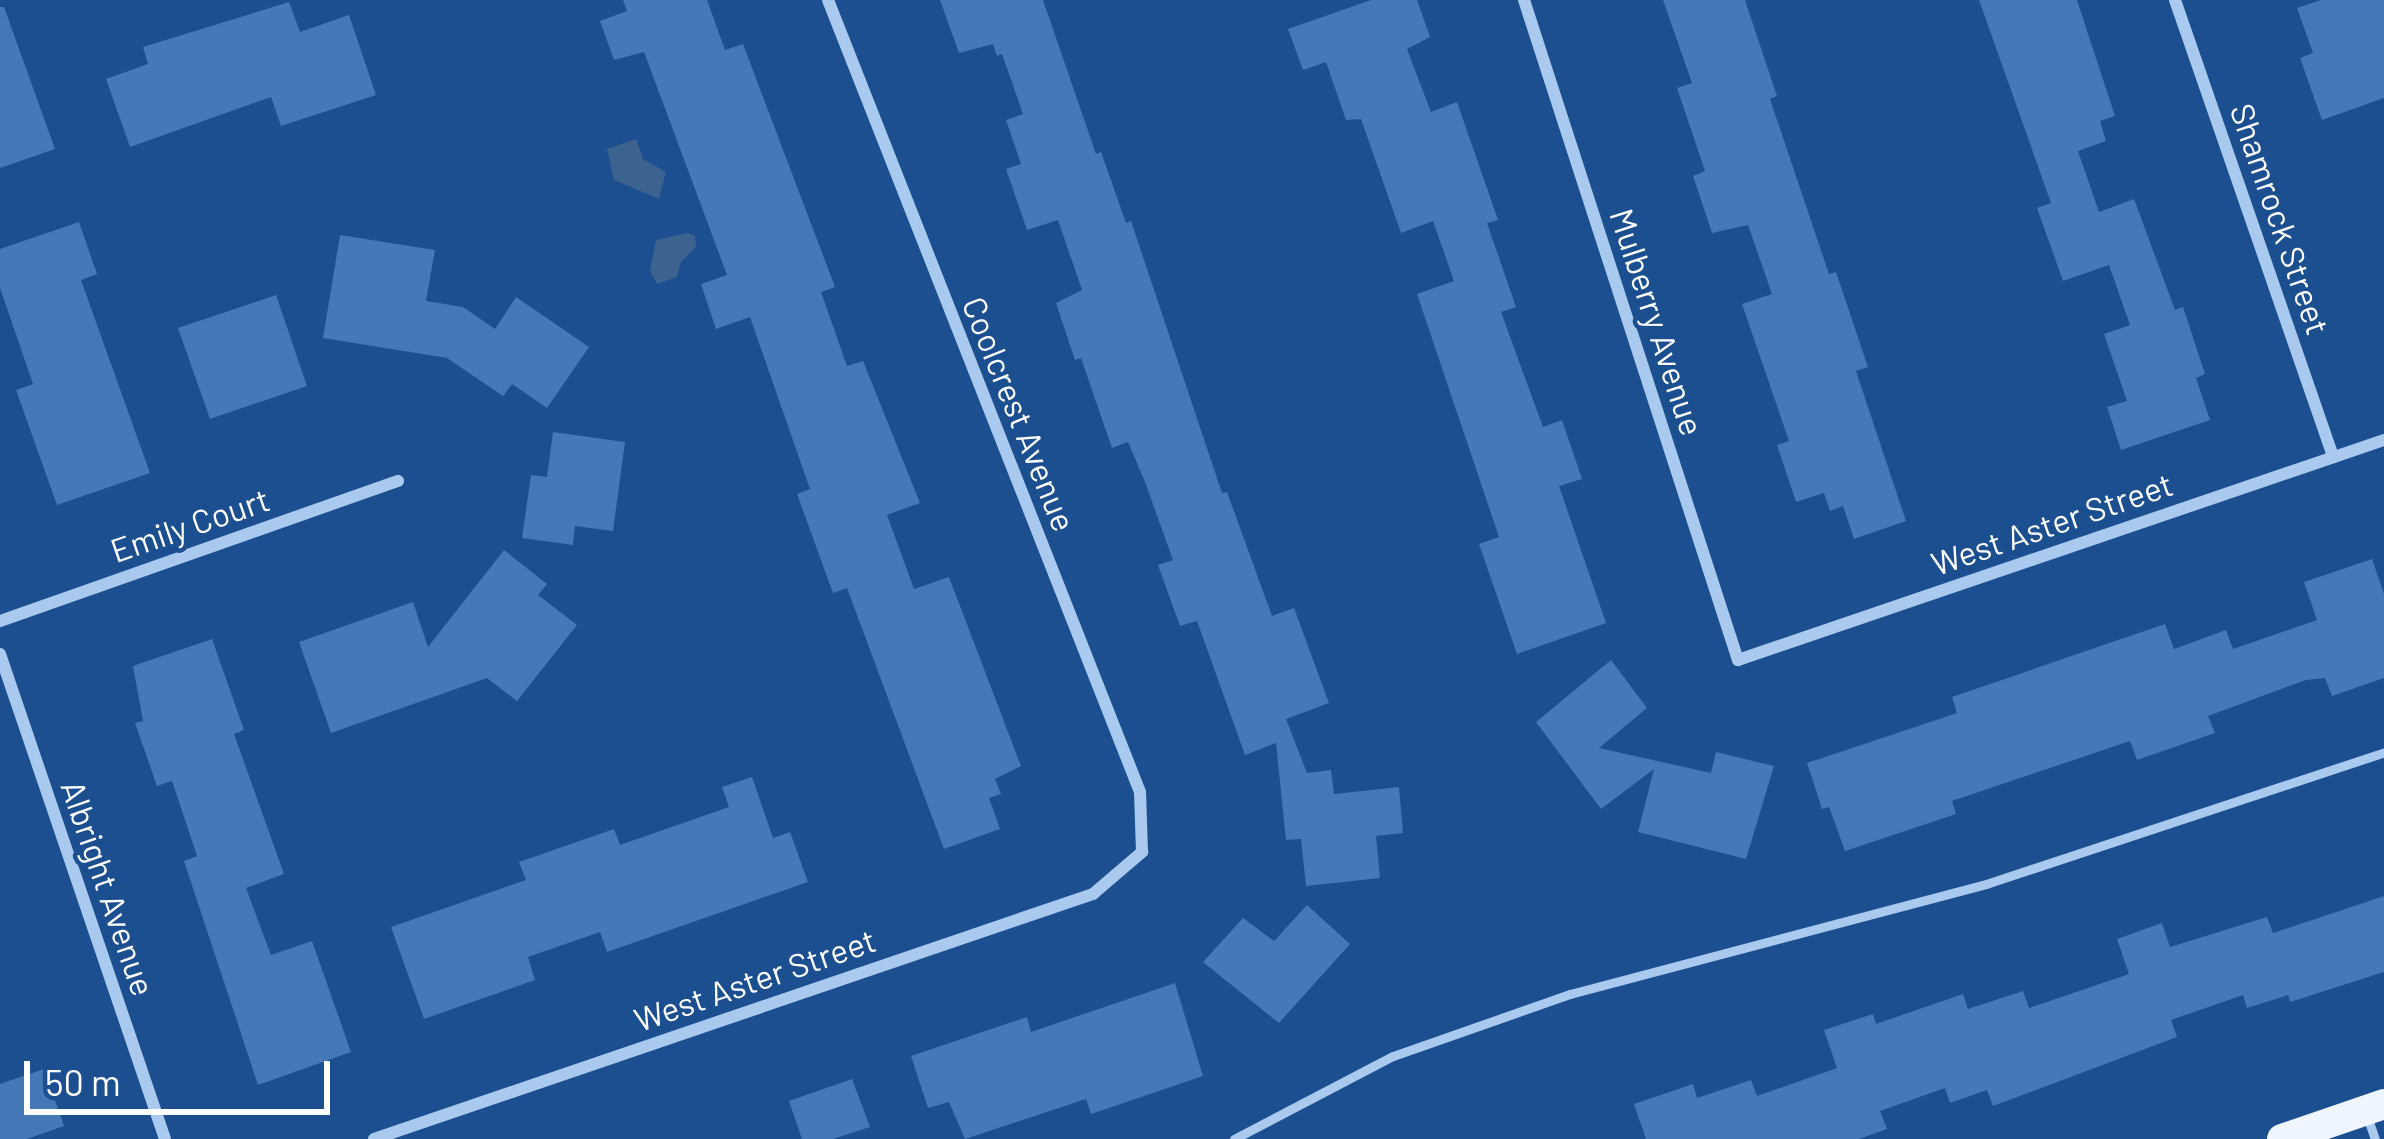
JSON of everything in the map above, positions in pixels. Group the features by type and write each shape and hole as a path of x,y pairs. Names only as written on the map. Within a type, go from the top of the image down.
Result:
{"main road":[{"path":"2282,1139 2375,1118"}],"street":[{"name":"Coolcrest Avenue","path":"828,0 1140,792 1142,852"},
{"name":"Mulberry Avenue","path":"1524,0 1738,660"},
{"name":"Shamrock Street","path":"2175,0 2333,457"},
{"name":"West Aster Street","path":"1738,660 2384,440"},
{"name":"Emily Court","path":"0,621 398,481"},
{"name":"Albright Avenue","path":"0,654 165,1139"},
{"name":"West Aster Street","path":"374,1139 1093,894 1142,852"}],"lane":[{"path":"1234,1139 1393,1056 1570,994 1986,884 2384,752"}],"water":[{"path":"636,139 643,159 666,172 659,199 614,180 607,149"},
{"path":"688,233 695,236 696,247 681,262 677,277 657,284 650,271 656,240"}],"building":[{"path":"623,0 707,0 725,50 743,44 835,287 821,292 847,366 863,361 920,503 887,515 914,589 949,577 1021,766 995,779 1001,794 989,798 1000,829 944,849 847,588 833,593 797,494 810,489 750,317 716,329 701,284 727,275 644,52 614,60 600,21 627,11"},
{"path":"940,0 1043,0 1096,154 1101,152 1126,223 1131,221 1222,493 1227,492 1272,616 1294,608 1329,703 1286,719 1307,773 1331,770 1334,794 1399,787 1403,833 1376,836 1380,878 1306,886 1301,839 1286,840 1276,743 1245,755 1197,621 1180,626 1158,565 1173,560 1128,442 1112,448 1081,358 1075,360 1056,303 1082,290 1058,220 1027,230 1006,169 1021,164 1006,120 1023,114 1002,54 997,56 993,44 959,53"},
{"path":"1371,0 1417,0 1430,37 1407,49 1431,112 1457,102 1498,220 1487,223 1516,307 1501,312 1543,427 1562,420 1582,479 1559,486 1606,623 1517,654 1479,544 1499,537 1417,294 1454,281 1433,221 1401,233 1361,119 1346,120 1326,62 1303,70 1288,29"},
{"path":"1663,0 1745,0 1777,96 1770,99 1829,274 1836,272 1868,367 1856,371 1906,521 1854,539 1843,506 1830,511 1824,493 1796,502 1777,445 1789,441 1742,304 1772,294 1748,225 1712,233 1693,176 1705,171 1677,88 1692,83"},
{"path":"1979,0 2077,0 2115,116 2100,121 2106,141 2078,151 2099,212 2134,199 2175,310 2183,307 2205,374 2196,378 2210,420 2121,450 2107,407 2127,401 2104,334 2130,325 2109,265 2063,281 2037,208 2051,203"},
{"path":"2321,0 2384,0 2384,98 2322,120 2300,58 2313,53 2297,8"},
{"path":"289,2 300,32 349,15 376,95 281,126 271,97 130,147 106,79 148,64 143,47"},
{"path":"0,7 4,7 55,149 0,168"},
{"path":"79,222 97,274 81,280 150,473 57,505 16,390 33,384 0,288 0,249"},
{"path":"340,235 435,250 426,301 463,307 495,329 516,297 589,347 547,408 512,384 503,396 447,358 323,338"},
{"path":"276,295 307,386 210,419 178,328"},
{"path":"553,432 625,442 613,531 575,526 573,545 522,538 531,475 547,477"},
{"path":"504,550 547,584 538,595 577,625 517,701 487,678 331,733 299,642 413,602 428,647"},
{"path":"2372,559 2384,594 2384,678 2332,696 2325,678 2306,680 2208,716 2215,733 2137,760 2130,741 1952,801 1956,814 1845,851 1829,807 1822,809 1807,763 1957,713 1952,697 2165,624 2174,649 2226,630 2233,649 2317,620 2304,582"},
{"path":"212,639 244,730 234,734 284,874 246,888 271,955 312,941 351,1052 258,1085 184,861 197,856 172,781 157,786 135,723 143,721 133,666"},
{"path":"1611,660 1647,708 1599,748 1711,773 1716,752 1774,766 1746,859 1638,832 1654,769 1601,809 1536,722"},
{"path":"752,777 773,838 790,832 808,882 607,952 600,932 528,957 535,980 424,1019 391,927 526,880 519,862 614,829 620,845 729,807 722,787"},
{"path":"2384,896 2384,972 2290,1002 2288,995 2247,1008 2243,995 2171,1020 2177,1037 1993,1106 1987,1090 1950,1103 1945,1088 1880,1111 1887,1129 1859,1139 1646,1139 1634,1104 1693,1084 1697,1098 1751,1080 1757,1096 1837,1068 1824,1030 1873,1014 1876,1024 1963,994 1968,1009 2023,991 2029,1008 2129,974 2117,939 2162,923 2170,947 2267,917 2273,933"},
{"path":"1307,905 1350,944 1279,1023 1203,962 1243,918 1274,941"},
{"path":"1175,983 1203,1076 1091,1114 1086,1099 965,1139 949,1102 928,1108 911,1056 1027,1017 1031,1032"},
{"path":"44,1069 64,1126 27,1139 0,1139 0,1084"},
{"path":"852,1079 870,1127 833,1139 802,1139 789,1101"}]}
